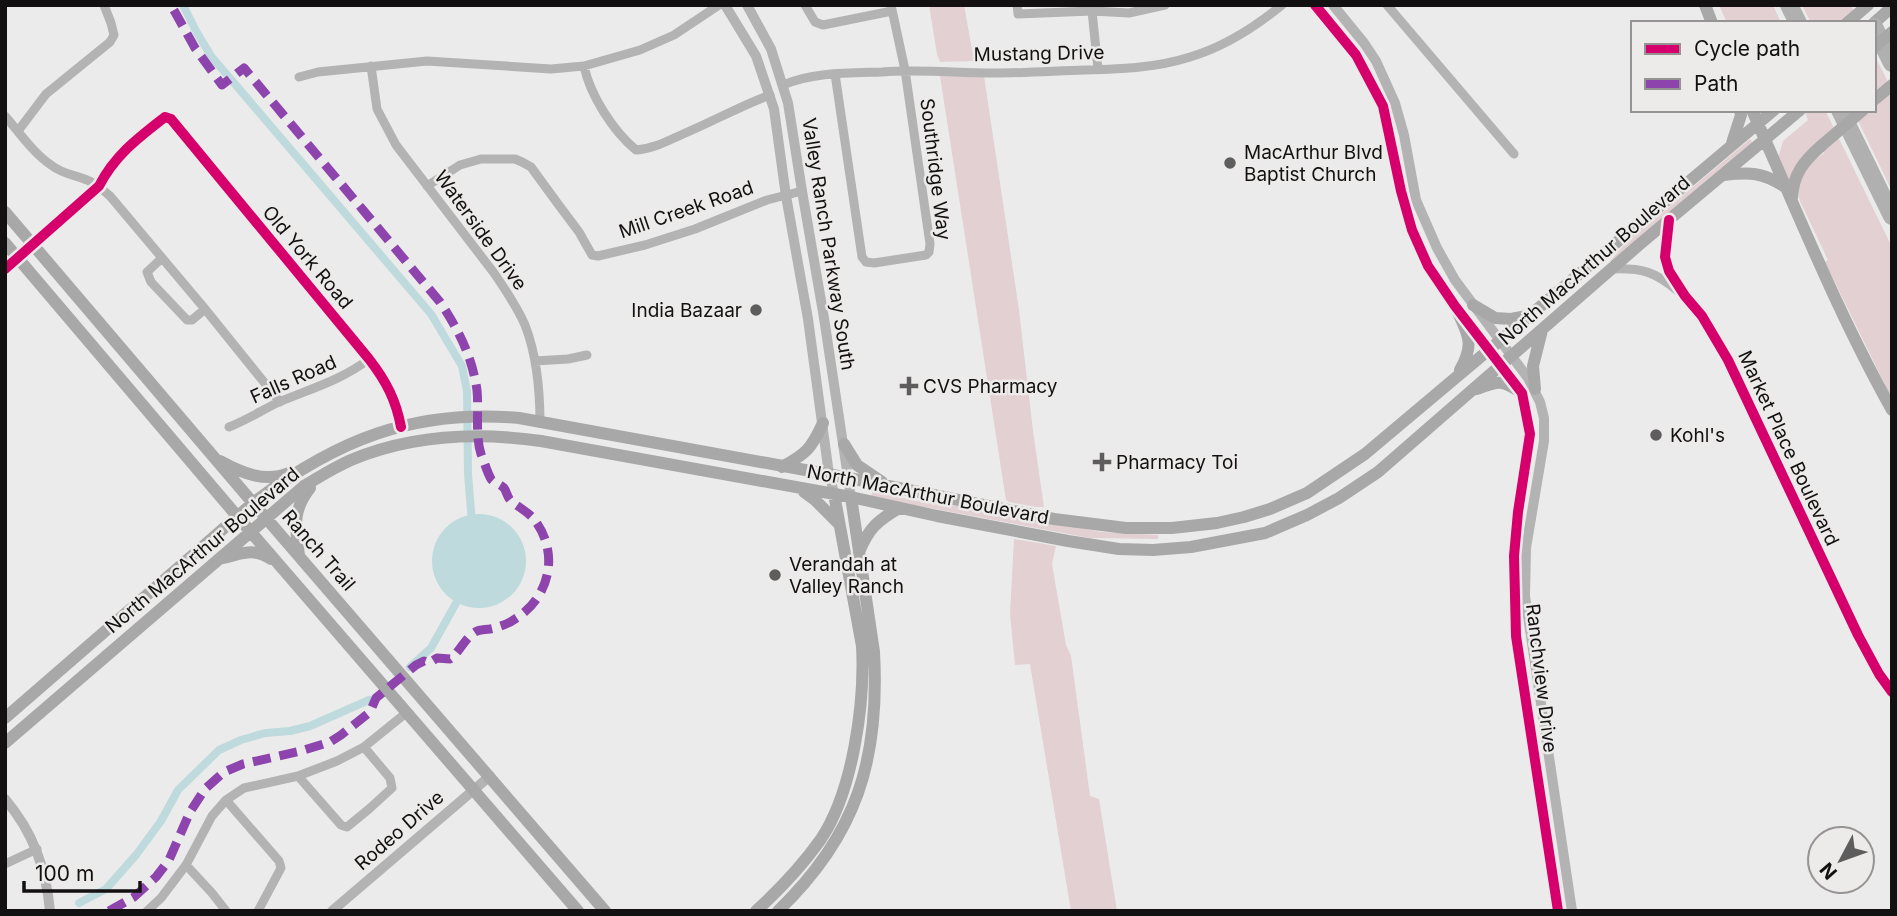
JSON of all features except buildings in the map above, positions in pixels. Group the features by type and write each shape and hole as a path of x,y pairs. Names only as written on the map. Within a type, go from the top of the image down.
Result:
{"highway":[{"path":"1789,5 1797,21"},
{"path":"1876,30 1892,63"},
{"path":"1841,112 1892,216"}],"main road":[{"path":"1704,5 1711,21"},
{"path":"1849,21 1866,5"},
{"path":"1876,21 1892,7"},
{"path":"1876,45 1892,32"},
{"path":"1876,98 1892,85"},
{"path":"1731,145 1740,112"},
{"path":"1753,112 1791,202 1868,367 1892,410"},
{"name":"North MacArthur Boulevard","path":"5,718 237,516 309,464 353,442 401,427 443,418 497,416 849,478 1066,521 1126,528 1172,528 1217,523 1270,509 1307,493 1365,454 1772,112"},
{"name":"North MacArthur Boulevard","path":"5,743 304,486 352,460 425,440 495,435 541,441 1119,549 1180,549 1265,533 1339,498 1378,472 1612,268 1798,112"},
{"path":"1791,202 1797,173 1809,157 1861,112"},
{"path":"1723,175 1762,174 1785,187"},
{"name":"Ranch Trail","path":"5,212 605,911"},
{"name":"Ranch Trail","path":"5,243 578,911"},
{"path":"1473,305 1495,318 1511,319 1531,315"},
{"path":"1455,306 1469,338 1468,356 1457,376"},
{"path":"1470,391 1493,383 1505,383 1528,391 1542,330"},
{"path":"133,394 150,380"},
{"path":"782,467 805,453 822,423"},
{"path":"653,462 658,444"},
{"path":"844,444 857,465 888,486"},
{"path":"215,458 241,472 272,478 309,464"},
{"path":"299,556 294,525 297,510 304,494 316,479"},
{"path":"210,484 222,510 218,528 210,542"},
{"path":"798,488 816,499 839,524"},
{"path":"756,911 805,860 822,837 841,802 858,728 863,671 862,646 834,494"},
{"path":"778,911 826,856 860,790 870,754 874,728 874,652 851,497"},
{"path":"859,552 868,532 876,523 899,508"},
{"path":"1172,528 1180,549"},
{"path":"1165,550 1172,528"},
{"path":"218,559 257,552 284,569"},
{"path":"358,657 374,643"},
{"path":"861,698 874,699"},
{"path":"805,860 816,869"}],"street":[{"path":"18,131 47,94 110,42 114,35 104,5"},
{"path":"299,77 318,72 427,61 551,69 584,66 640,50 674,35 719,5"},
{"name":"Valley Ranch Parkway South","path":"725,5 756,56 774,109 834,494"},
{"name":"Valley Ranch Parkway South","path":"747,5 771,50 789,103 851,497"},
{"path":"805,5 815,22 823,25 892,8"},
{"path":"1017,10 1129,13 1165,5"},
{"name":"Mustang Drive","path":"783,85 835,74 905,70 992,73 1141,66 1190,57 1217,47 1261,23 1282,5"},
{"name":"Ranchview Drive","path":"1315,5 1356,55 1383,106 1401,191 1412,230 1428,266 1455,306 1502,365 1528,391 1530,433 1514,556 1516,636 1558,911"},
{"name":"Ranchview Drive","path":"1333,5 1364,43 1395,103 1419,210 1444,262 1512,355 1544,418 1540,468 1526,548 1525,586 1572,911"},
{"path":"1387,5 1514,154"},
{"name":"Southridge Way","path":"835,74 862,257 866,262 874,263 922,257 930,248 905,70 892,8"},
{"path":"1092,11 1098,69"},
{"name":"Waterside Drive","path":"371,66 377,109 396,145 509,294 525,326 535,361 540,423"},
{"path":"584,66 594,96 617,129 636,150 649,149 770,96"},
{"path":"5,116 41,158 69,176 85,179 99,186 205,309 279,402"},
{"name":"Old York Road","path":"99,186 108,168 119,155 165,117 171,119 369,359 390,389 401,427"},
{"name":"Mill Creek Road","path":"427,186 460,165 481,159 515,159 530,167 579,232 592,255 598,256 645,245 695,229 767,200 802,191"},
{"path":"1396,163 1409,161"},
{"path":"5,270 99,186"},
{"name":"Market Place Boulevard","path":"1669,220 1665,247 1666,263 1685,296"},
{"path":"161,259 147,272 151,282 187,320 192,320 205,309"},
{"name":"Market Place Boulevard","path":"1612,268 1642,269 1662,277 1685,296 1702,316 1728,360 1858,635 1892,692"},
{"path":"808,319 824,318"},
{"path":"535,361 587,355"},
{"name":"Falls Road","path":"229,427 279,402 341,377 369,359"},
{"path":"1516,621 1528,621"},
{"path":"1516,636 1530,635"},
{"path":"147,911 161,898 186,865 212,816 226,800 244,788 298,776 337,761 364,747 406,713"},
{"path":"298,776 341,825 347,827 392,788 390,778 364,747"},
{"name":"Rodeo Drive","path":"332,911 490,776"},
{"path":"5,799 27,829 37,849 47,883 51,911"},
{"path":"226,800 279,861 281,868 258,911"},
{"path":"5,864 37,849"},
{"path":"186,865 226,911"}],"shaded area":[{"path":"929,5 964,5 974,61 940,62"},
{"path":"1719,5 1773,5 1780,21 1726,21"},
{"path":"1802,5 1851,5 1858,21 1810,21"},
{"path":"1876,58 1892,90 1892,191 1854,112 1876,112"},
{"path":"940,76 984,76 1019,310 1044,507 1006,500"},
{"path":"1805,112 1826,112 1892,247 1892,399 1825,262 1828,260 1800,201 1800,179 1807,168 1824,153 1820,143 1789,186 1777,162 1783,141 1808,120"},
{"path":"1750,139 1753,143 1610,261 1625,244"},
{"path":"872,492 1102,532 1158,535 1158,539 1090,538 871,497"},
{"path":"1014,539 1056,546 1052,564 1066,645 1071,656 1090,796 1099,799 1117,911 1071,911 1030,664 1015,665 1010,614"}],"water":[{"path":"479,514 497,518 512,528 522,543 526,561 522,579 512,594 497,604 479,608 461,604 446,594 436,579 432,561 436,543 446,528 461,518"}],"waterway":[{"path":"183,5 211,56 431,314 462,366 467,391 468,474 472,523"},
{"path":"410,667 431,648 460,596"},
{"path":"79,903 106,889 161,821 178,790 219,750 265,733 310,726 369,700"}],"marked path":[{"path":"109,911 134,897 156,877 169,860 190,812 205,789 224,772 243,764 330,742 341,735 370,712 376,698 416,665 424,661 429,663 437,658 450,659 475,632 506,624 527,610 544,586 549,559 547,545 533,518 510,500 504,488 492,480 488,473 479,447 477,390 472,366 458,333 440,302 244,68 222,85 195,48 171,5"}],"cycle path":[{"path":"1315,5 1356,55 1383,106 1401,191 1412,230 1428,266 1522,393 1530,434 1514,556 1516,636 1558,911"},
{"path":"5,269 99,186 112,165 136,140 165,117 171,119 369,359 390,391 401,427"},
{"path":"1669,220 1665,257 1669,271 1702,316 1728,360 1858,635 1892,692"}],"place":[{"name":"MacArthur Blvd Baptist Church","path":"1230,163"},
{"name":"India Bazaar","path":"756,310"},
{"name":"CVS Pharmacy","path":"909,386"},
{"name":"Kohl's","path":"1656,435"},
{"name":"Pharmacy Toi","path":"1102,462"},
{"name":"Verandah at Valley Ranch","path":"775,575"}]}
